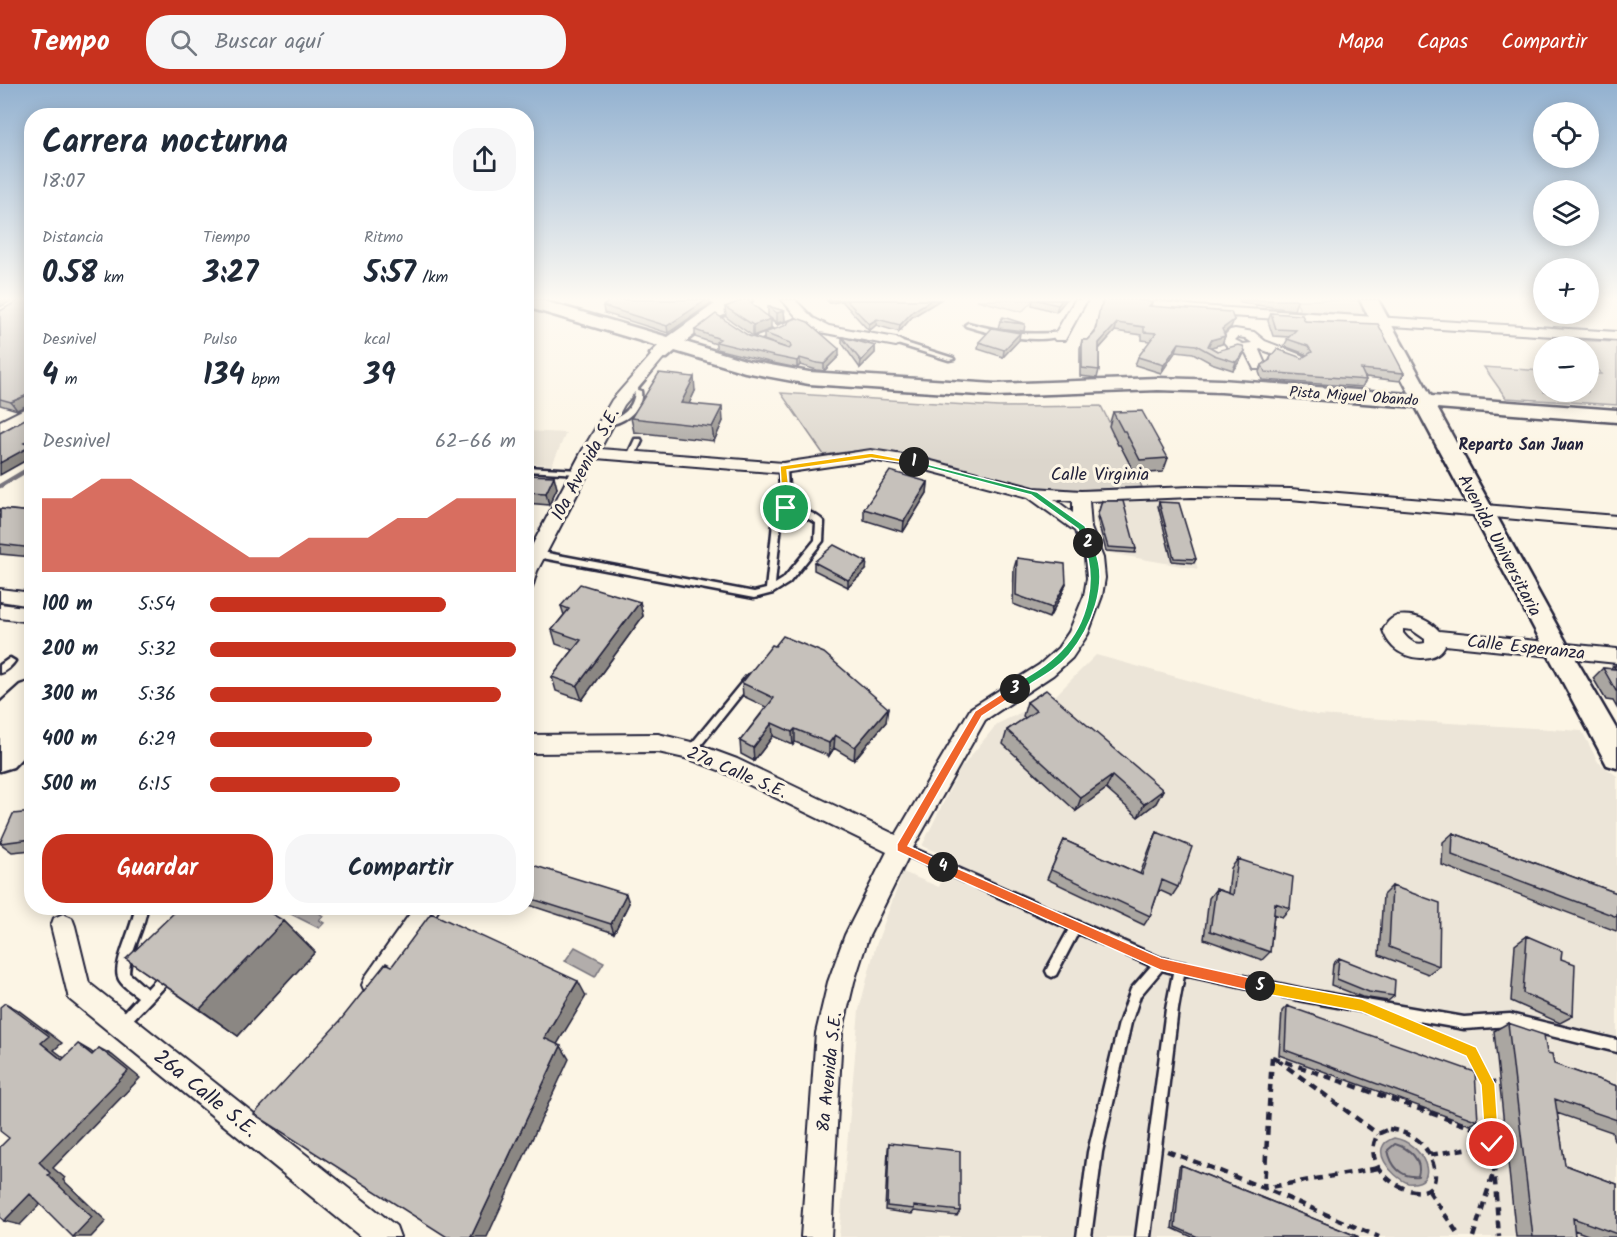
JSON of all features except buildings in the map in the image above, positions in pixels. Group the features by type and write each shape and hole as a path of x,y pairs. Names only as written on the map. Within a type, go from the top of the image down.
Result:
{"highway":[{"path":"10,741 24,711"},
{"path":"10,741 24,723"}],"main road":[{"name":"Pista Miguel Obando","path":"642,354 750,382 816,391 996,402 1161,397 1219,398 1617,416"},
{"name":"Pista Miguel Obando","path":"646,354 658,359 771,369 809,378 995,390 1158,384 1221,386 1617,429"},
{"path":"658,359 664,354"},
{"name":"Avenida Universitaria","path":"1399,354 1557,650 1617,756"}],"street":[{"path":"1257,354 1259,366"},
{"path":"1281,354 1299,359"},
{"name":"10a Avenida S.E.","path":"534,561 605,424 627,389 658,359"},
{"path":"0,427 24,414"},
{"name":"Calle Virginia","path":"589,453 783,468 871,455 916,462 1034,494 1081,496 1192,492 1290,494 1617,522"},
{"path":"1034,494 1082,528"},
{"name":"8a Avenida S.E.","path":"816,1237 830,1033 841,982 857,935 901,848 978,714 1046,670 1065,653 1078,634 1093,596 1096,578 1094,558 1082,528 1081,496"},
{"path":"0,595 24,599"},
{"path":"0,611 24,614"},
{"name":"Calle Esperanza","path":"1434,637 1617,656"},
{"name":"27a Calle S.E.","path":"534,744 658,743 691,751 729,765 901,848"},
{"path":"363,1000 423,915"},
{"name":"26a Calle S.E.","path":"63,926 78,990 121,1024 257,1120 385,1237"}],"lane":[{"path":"937,354 951,358"},
{"path":"631,456 638,441"},
{"path":"783,468 786,499 793,508"},
{"path":"534,469 579,472"},
{"path":"537,554 754,594 770,591 786,581 819,541 820,522 813,515 793,508 782,510 778,514 770,591"},
{"path":"0,670 10,661"},
{"path":"691,751 758,669"},
{"path":"901,848 1160,964 1303,995 1464,1023 1510,1020 1617,1046"},
{"path":"140,915 122,963 123,976 147,997"},
{"path":"1052,971 1076,926"},
{"path":"121,1024 179,964"},
{"path":"1084,1237 1095,1152 1125,1023 1135,993 1160,964"},
{"path":"1143,1237 1153,1145 1180,968"}],"path":[{"path":"1416,1029 1471,1052 1488,1084 1498,1237"},
{"path":"1264,1188 1272,1057"},
{"path":"1272,1057 1490,1134"},
{"path":"1272,1057 1378,1134"},
{"path":"1488,1084 1499,1080"},
{"path":"1389,1129 1400,1130 1416,1138 1430,1155 1437,1177 1434,1186 1429,1191 1410,1194 1399,1189 1379,1168 1373,1148 1378,1134 1389,1129"},
{"path":"1430,1155 1492,1144"},
{"path":"1153,1145 1264,1188 1379,1237"},
{"path":"1264,1188 1379,1168"},
{"path":"1473,1237 1494,1172"},
{"path":"1429,1191 1460,1237"}],"shaded area":[{"path":"1599,354 1617,354 1617,405 1569,402 1599,402 1599,374 1601,374"},
{"path":"1484,367 1533,370 1533,400 1506,398"},
{"path":"781,393 998,407 1101,406 1142,487 1064,491 1031,489 916,458 863,450 824,455"},
{"path":"534,431 566,433 552,465 534,464"},
{"path":"1177,499 1198,569 1104,552 1094,517 1099,503"},
{"path":"1096,655 1316,715 1582,731 1598,762 1617,776 1617,1237 839,1237 859,1010 875,948 903,872 939,887 950,858 922,846 960,769 997,724 1055,696"}],"water":[{"path":"293,915 322,915 319,920 324,923 319,928"},
{"path":"575,947 604,962 595,977 565,961"},
{"path":"1394,1138 1413,1147 1425,1163 1427,1171 1425,1178 1419,1182 1408,1183 1402,1180 1384,1162 1382,1148 1386,1142"}],"waterway":[{"path":"0,486 24,472"}],"district":[{"name":"Reparto San Juan","path":"1521,444"}],"route":[{"path":"786,508 793,508 786,499 783,468 871,455 916,462 1034,494 1082,528 1094,558 1096,578 1087,615 1078,634 1065,653 1046,670 978,714 946,766 901,848 1160,964 1362,1006 1471,1052 1488,1084 1492,1144"}]}
